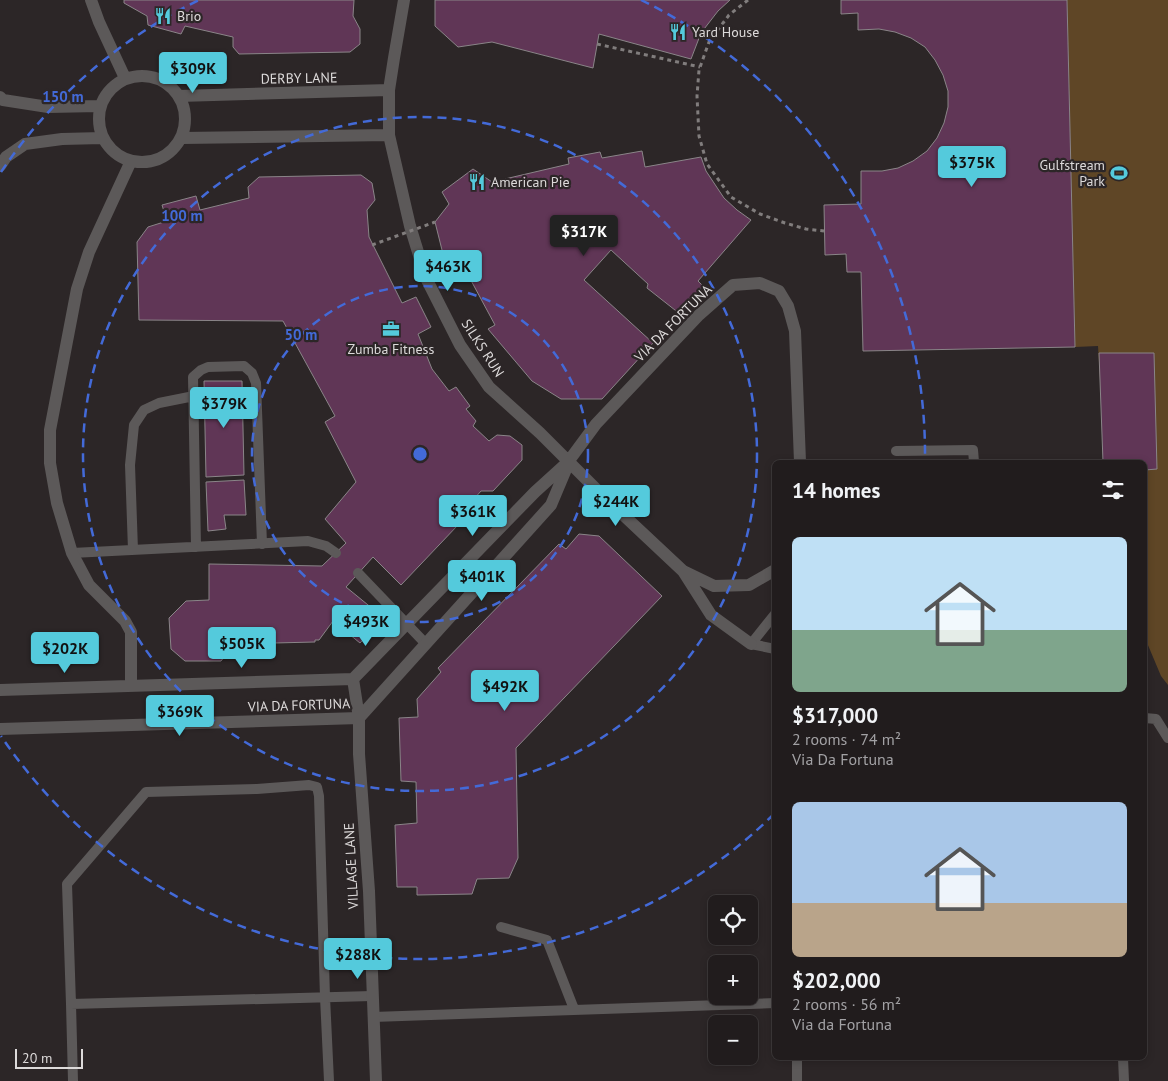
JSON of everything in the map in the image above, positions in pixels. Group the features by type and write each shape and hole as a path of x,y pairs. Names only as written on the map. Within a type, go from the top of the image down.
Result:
{"street":[{"path":"91,0 101,27 125,78"},
{"name":"SILKS RUN","path":"404,0 390,90 389,135 410,226 426,278 460,345 489,387 540,433 683,571 711,614 751,644"},
{"path":"146,75 165,81 180,96 186,116 182,138 169,153 152,162 131,162 114,153 102,138 98,122 99,106 109,89 125,78 146,75"},
{"name":"DERBY LANE","path":"180,96 390,90"},
{"path":"0,97 3,100 48,107 99,106"},
{"path":"182,138 389,135"},
{"path":"0,166 6,157 25,144 62,139 102,138"},
{"path":"131,162 90,252 77,289 50,430 50,463 57,503 72,553 89,585 125,621 131,632 131,686"},
{"name":"VIA DA FORTUNA","path":"0,690 353,679 535,492 568,462 596,424 699,316 733,284 760,283 779,291 788,306 795,331 800,460"},
{"name":"VIA DA FORTUNA","path":"0,729 359,718 551,505 568,462"},
{"path":"683,571 714,586 749,585 772,572"},
{"name":"VILLAGE LANE","path":"353,679 359,718 369,891 376,1081"}],"lane":[{"path":"196,547 193,377 208,366 244,366 252,372 256,383 262,544"},
{"path":"133,550 130,465 134,425 144,410 159,403 194,396"},
{"path":"896,451 973,450 974,460"},
{"path":"72,553 308,542 326,546 336,553"},
{"path":"358,573 426,644"},
{"path":"772,618 751,644 772,648"},
{"path":"1147,718 1156,719 1168,738"},
{"path":"73,1081 67,884 146,792 257,789 309,785 317,787 319,796 328,1081"},
{"path":"501,927 546,940 574,1009"},
{"path":"71,1004 372,996"},
{"path":"373,1016 772,1003"},
{"path":"797,1060 797,1081"},
{"path":"1123,1060 1124,1081"}],"path":[{"path":"748,0 728,14 709,42 700,68 697,96 699,136 707,164 731,197 760,214 806,229 824,231"},
{"path":"597,44 700,68"},
{"path":"372,245 435,222"}],"shaded area":[{"name":"Gulfstream Park","path":"1067,0 1168,0 1168,685 1161,676 1147,643 1147,460 1105,460 1098,346 1075,347"}],"building":[{"path":"124,0 354,0 353,16 360,29 360,44 350,52 239,54 233,47 233,37 185,26 181,34 148,25 147,16 124,3"},
{"path":"435,0 730,0 718,11 701,33 691,59 599,34 593,68 492,42 458,47 435,26"},
{"path":"841,0 1067,0 1075,347 863,351 861,272 847,272 846,254 825,255 824,205 861,204 861,171 882,171 898,168 913,161 927,151 937,138 944,123 948,107 948,91 943,75 925,47 911,38 895,32 879,29 858,30 858,13 841,14"},
{"path":"642,151 645,167 701,157 706,171 724,198 751,220 698,281 703,286 680,314 647,288 648,284 611,250 584,280 653,343 602,399 561,399 532,381 488,329 495,325 467,273 463,253 444,258 435,222 449,204 442,192 473,169 492,182 569,164 568,158 600,152 602,158"},
{"path":"361,175 372,183 375,200 367,210 369,237 402,303 416,297 431,327 418,334 432,369 449,391 456,387 470,406 466,409 476,421 473,426 489,441 497,435 510,436 522,445 522,460 493,491 481,491 458,517 458,525 401,585 373,557 346,587 384,618 360,643 333,621 319,640 315,640 315,642 234,644 221,661 185,661 171,649 169,618 186,601 209,600 209,564 322,566 346,543 325,519 356,482 325,422 335,416 283,321 139,320 137,242 148,227 167,221 162,205 196,196 200,210 249,198 248,187 259,177"},
{"path":"1099,353 1154,353 1157,469 1147,470 1147,460 1103,460"},
{"path":"204,381 242,381 244,475 206,477"},
{"path":"244,480 246,515 224,515 226,529 208,531 206,482"},
{"path":"579,534 599,536 662,596 516,748 518,858 509,878 477,879 472,894 417,895 417,887 397,887 395,825 417,823 416,782 401,781 399,718 418,717 417,699 441,672 438,668 559,544 566,549"}],"place":[{"name":"Brio","path":"163,16"},
{"name":"Yard House","path":"678,32"},
{"name":"Gulfstream Park","path":"1119,173"},
{"name":"American Pie","path":"477,182"},
{"name":"Zumba Fitness","path":"391,329"}]}
